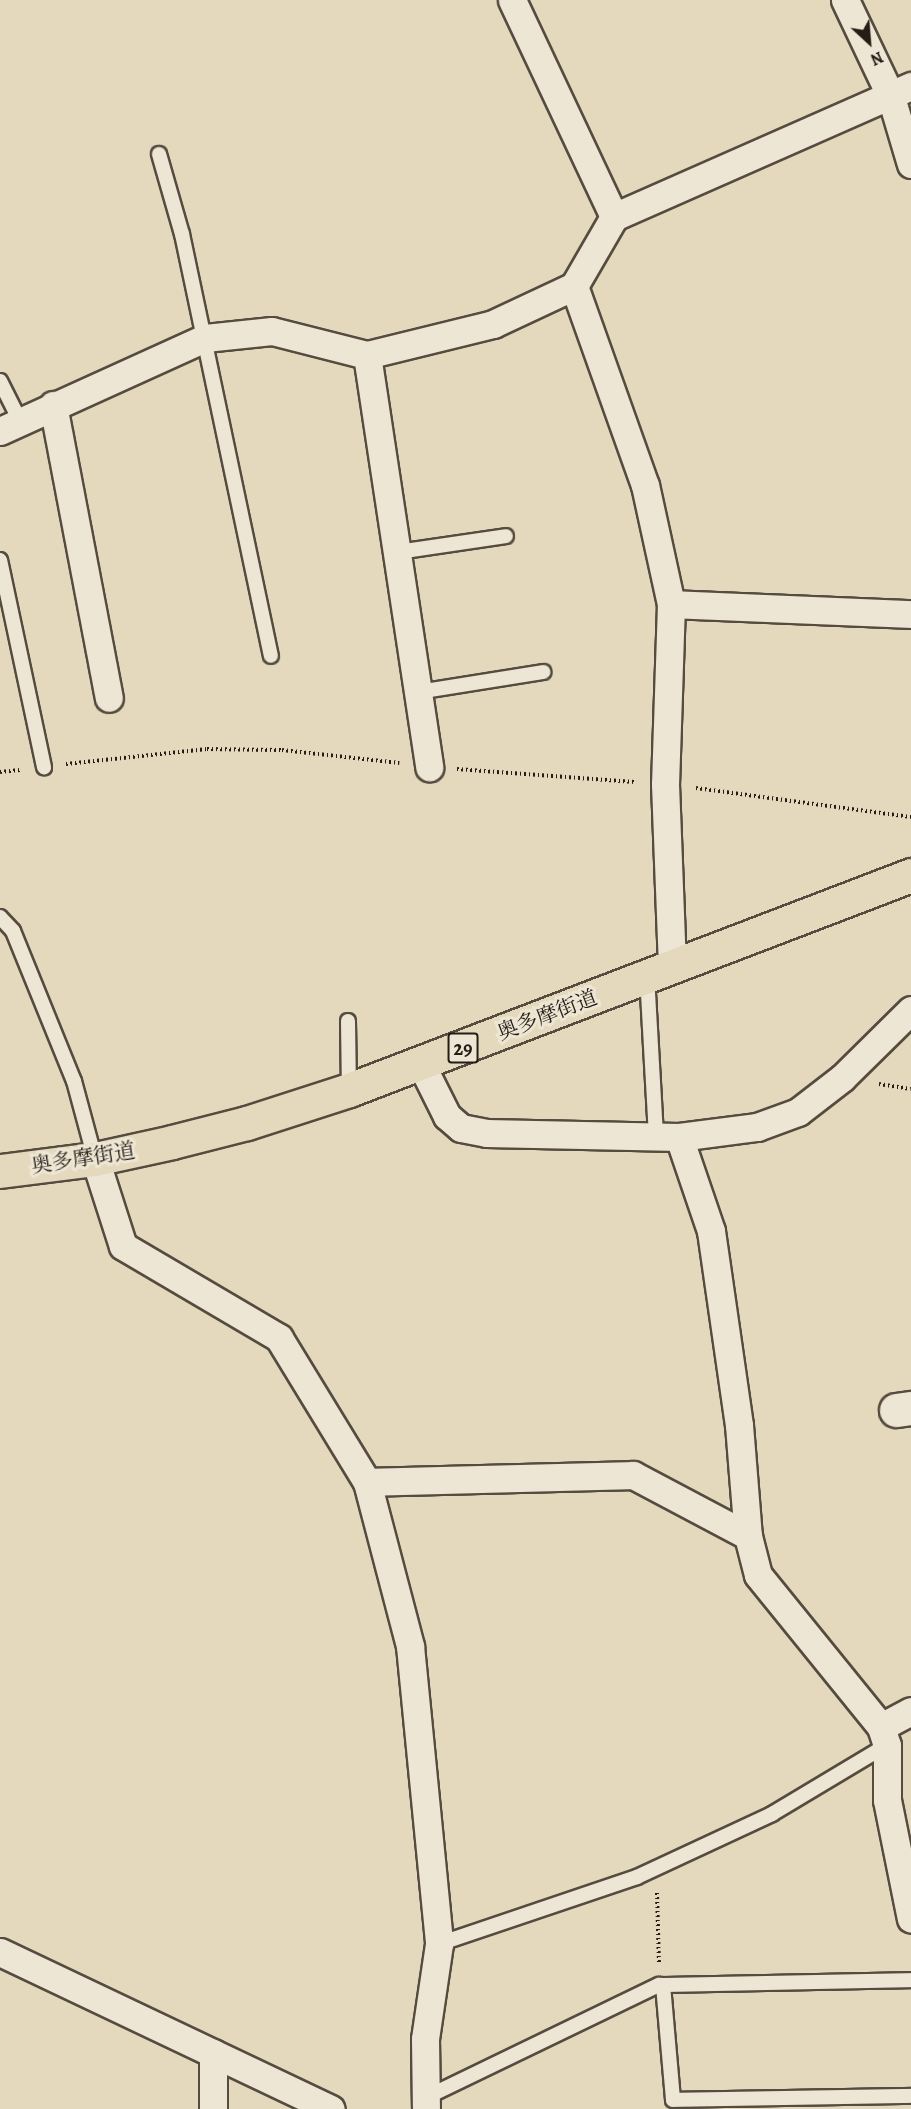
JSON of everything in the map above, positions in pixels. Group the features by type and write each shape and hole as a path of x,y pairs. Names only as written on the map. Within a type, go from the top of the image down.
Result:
{"main road":[{"name":"奥多摩街道","path":"0,1171 95,1159 247,1123 349,1090 911,875"}],"street":[{"path":"512,0 614,217"},
{"path":"845,0 901,92 911,164"},
{"path":"10,426 205,338 272,331 367,355 493,324 574,286 614,217 901,92"},
{"path":"574,286 645,485 670,604 659,970"},
{"path":"367,355 429,767"},
{"path":"53,405 109,698"},
{"path":"670,604 911,614"},
{"path":"421,1064 447,1116 461,1128 486,1133 667,1137 757,1127 798,1112 842,1078 911,1010"},
{"path":"667,1137 711,1231 739,1425 748,1536 758,1575 892,1752"},
{"path":"95,1159 123,1246 279,1338 368,1482 410,1646 439,1944 424,2039 426,2103"},
{"path":"368,1482 633,1475 748,1536"},
{"path":"911,1711 892,1752 887,1800 911,1919"},
{"path":"0,1952 332,2109"},
{"path":"213,2053 213,2109"}],"lane":[{"path":"159,154 205,338 271,656"},
{"path":"0,381 10,426"},
{"path":"398,552 506,536"},
{"path":"0,560 44,767"},
{"path":"418,692 543,672"},
{"path":"0,917 13,931 74,1081 95,1159"},
{"path":"659,970 667,1137"},
{"path":"348,1021 349,1090"},
{"path":"439,1944 657,1867 772,1814 892,1752"},
{"path":"426,2103 661,1985 911,1980"},
{"path":"661,1985 673,2100 911,2096"}],"path":[{"path":"657,1867 661,1985"}]}
